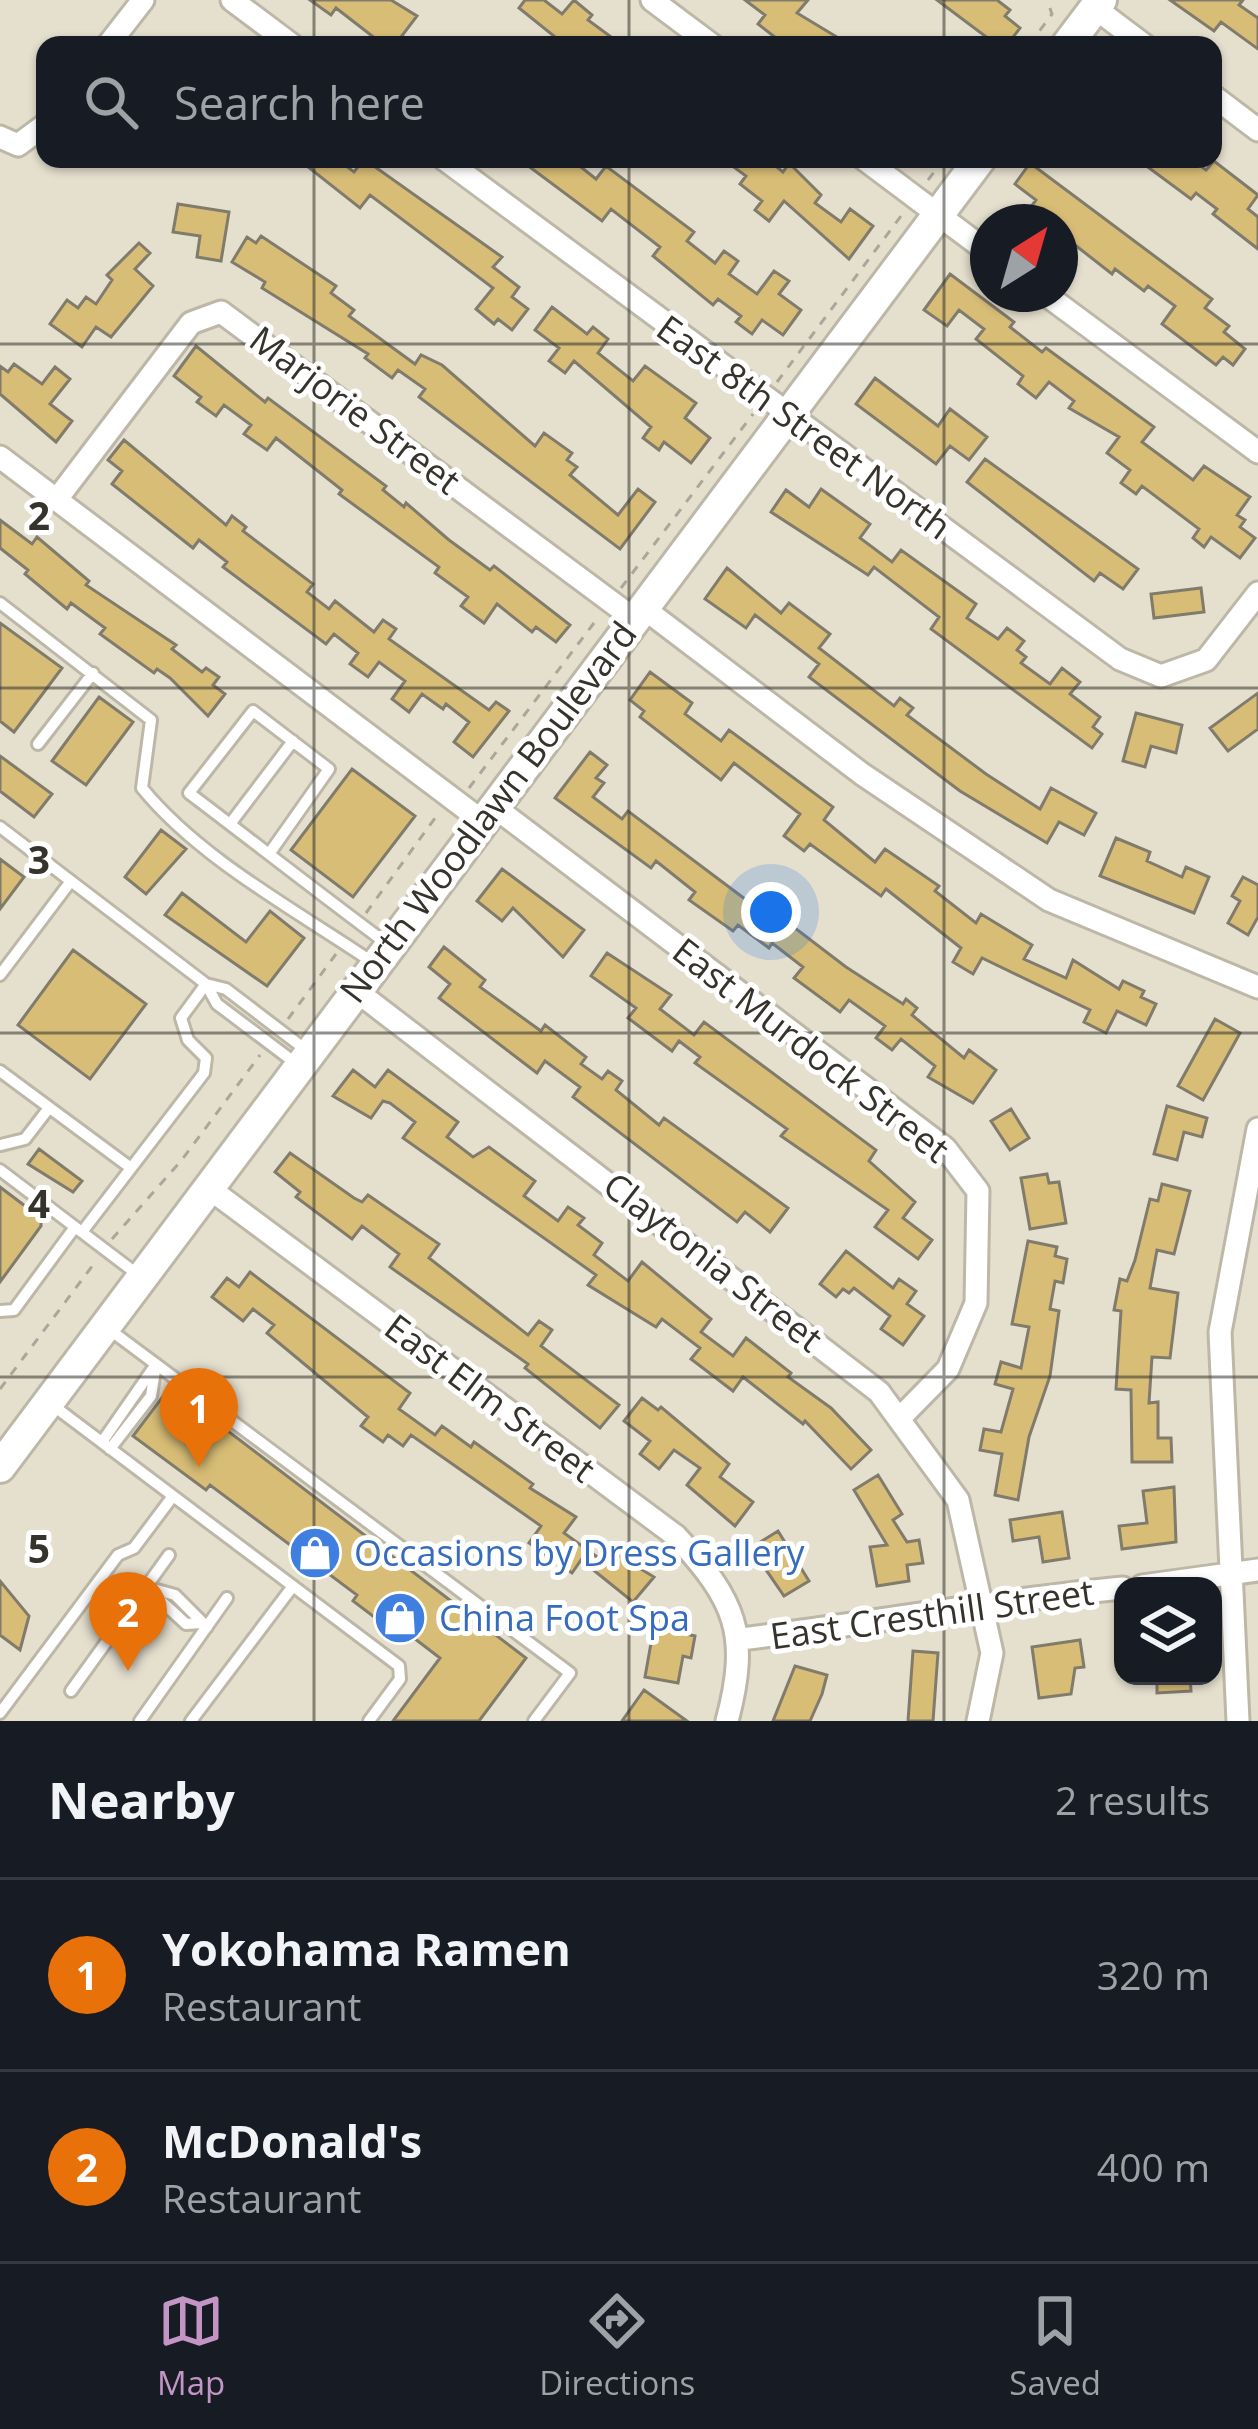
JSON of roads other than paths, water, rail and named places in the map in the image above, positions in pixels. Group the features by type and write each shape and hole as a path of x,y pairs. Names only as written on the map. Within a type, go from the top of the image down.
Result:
{"main road":[{"path":"1072,36 1093,3"},
{"name":"North Woodlawn Boulevard","path":"0,1467 487,814 775,407 926,206 970,168"}],"street":[{"path":"115,36 143,0"},
{"path":"232,0 280,36"},
{"path":"652,0 700,36"},
{"path":"1093,3 1133,36"},
{"path":"1222,103 1258,130"},
{"path":"0,137 18,145 36,132"},
{"name":"East 8th Street North","path":"456,168 1120,659 1161,676 1206,660 1258,593"},
{"path":"876,168 970,239"},
{"name":"Marjorie Street","path":"57,499 191,323 221,312 628,609 1049,900 1258,987"},
{"path":"1069,312 1258,452"},
{"name":"East Murdock Street","path":"0,457 454,800 487,814 945,1148 978,1191 976,1303 948,1369 899,1419"},
{"name":"Claytonia Street","path":"355,991 755,1292 879,1392 958,1500 992,1653 978,1721"},
{"path":"1238,1721 1220,1332 1258,1130"},
{"name":"East Elm Street","path":"206,1186 676,1536 723,1593 740,1639"},
{"name":"East Cresthill Street","path":"1214,1577 1258,1570"},
{"name":"East Cresthill Street","path":"740,1639 893,1621 982,1601 1114,1589"},
{"path":"728,1721 739,1677 740,1639"}],"lane":[{"path":"0,603 151,720 142,788 183,830 344,943 382,955"},
{"path":"38,744 93,673"},
{"path":"269,854 329,770 253,711 189,793 359,923 382,955"},
{"path":"230,824 293,741"},
{"path":"0,827 206,984 226,989 280,1030 304,1059"},
{"path":"0,975 71,881"},
{"path":"206,984 217,1004 269,1043 304,1059"},
{"path":"0,1312 14,1310 204,1073 206,1058 188,1040 182,1018 206,984"},
{"path":"0,1071 130,1168"},
{"path":"0,1145 25,1139 49,1108"},
{"path":"0,1170 141,1277"},
{"path":"105,1326 570,1673 534,1721"},
{"path":"106,1445 156,1364"},
{"path":"48,1402 399,1666 400,1679 369,1721"},
{"path":"0,1713 118,1555 134,1548 173,1496"},
{"path":"71,1691 169,1555"},
{"path":"191,1721 293,1586"},
{"path":"146,1587 176,1595 204,1625"},
{"path":"140,1721 227,1598"}],"place":[{"name":"Yokohama Ramen","path":"199,1467"},
{"name":"Occasions by Dress Gallery","path":"315,1553"},
{"name":"China Foot Spa","path":"400,1618"},
{"name":"McDonald's","path":"128,1671"}]}
